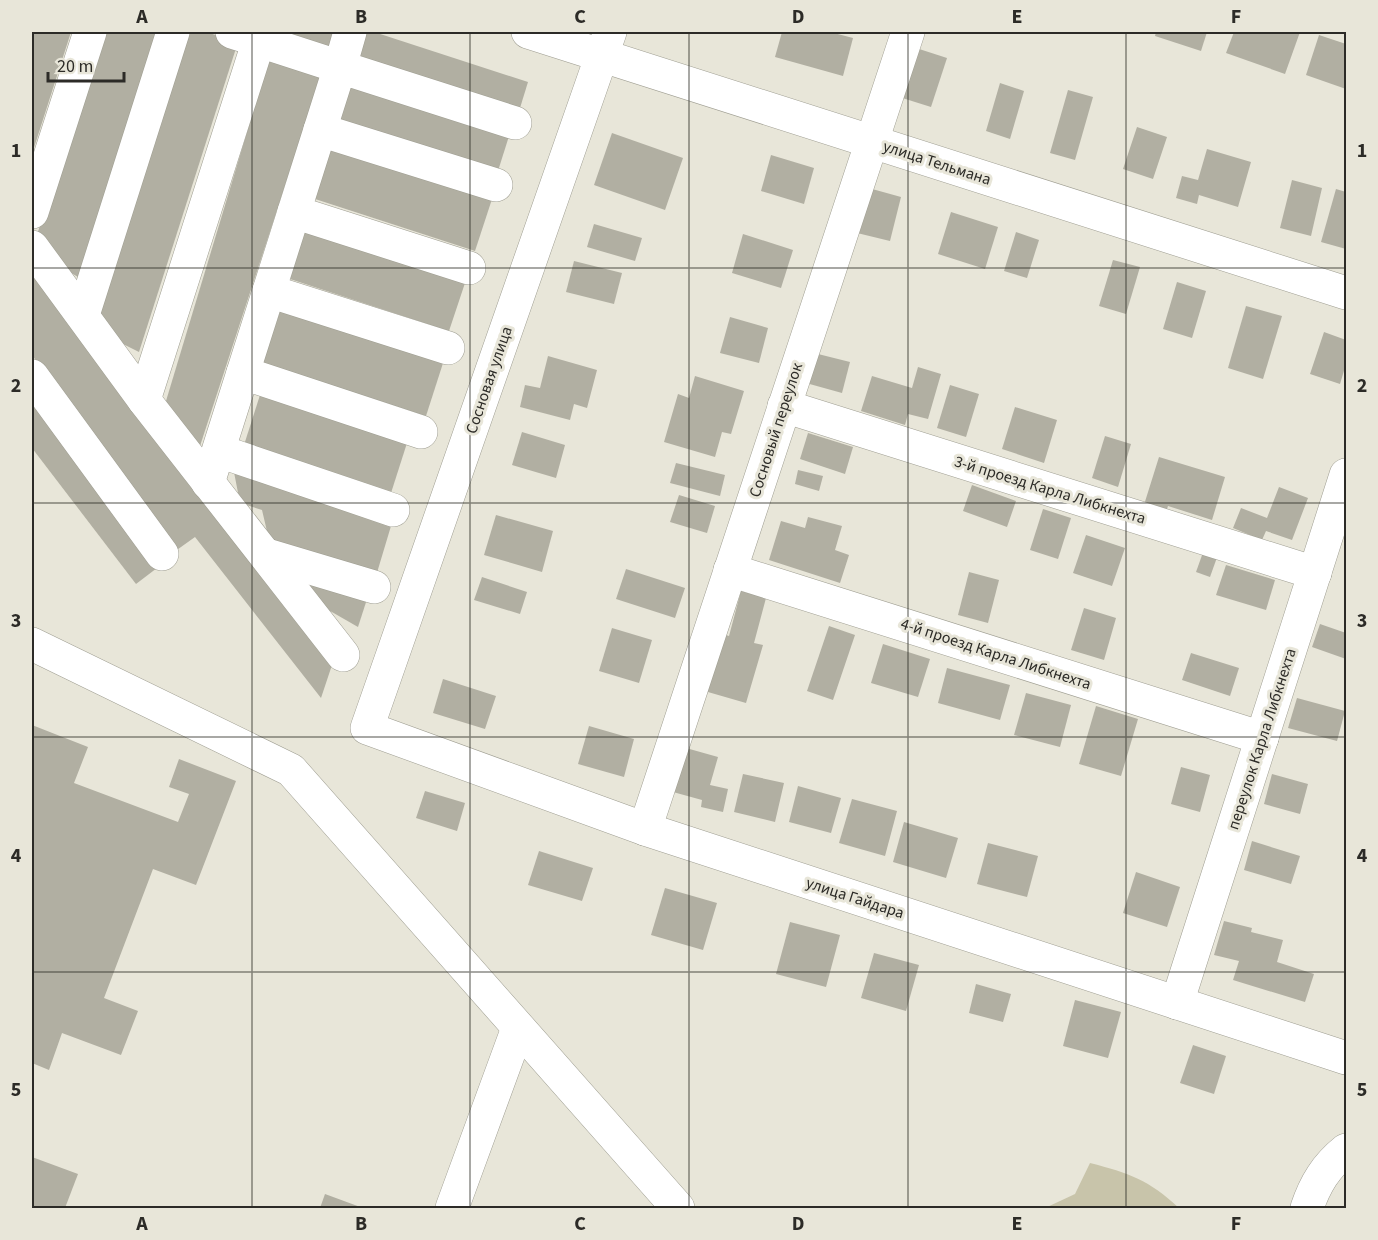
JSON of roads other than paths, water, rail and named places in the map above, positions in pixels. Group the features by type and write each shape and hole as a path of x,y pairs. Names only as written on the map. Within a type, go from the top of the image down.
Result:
{"street":[{"path":"32,212 90,32"},
{"path":"82,315 173,32"},
{"path":"208,483 350,32"},
{"name":"улица Тельмана","path":"528,32 606,43 871,142 1347,293"},
{"name":"Сосновый переулок","path":"645,829 908,32"},
{"path":"144,400 246,36 515,123"},
{"name":"Сосновая улица","path":"367,728 606,43"},
{"path":"320,130 496,185"},
{"path":"294,212 469,268"},
{"path":"32,247 144,400 343,655"},
{"path":"270,291 448,348"},
{"path":"243,373 421,432"},
{"path":"32,376 162,554"},
{"name":"3-й проезд Карла Либкнехта","path":"784,406 1315,573"},
{"path":"219,451 393,510"},
{"name":"переулок Карла Либкнехта","path":"1177,1003 1347,475"},
{"path":"267,555 374,586"},
{"name":"4-й проезд Карла Либкнехта","path":"730,570 1262,738"},
{"path":"32,644 291,770 678,1209"},
{"name":"улица Гайдара","path":"367,728 645,829 1347,1058"},
{"path":"452,1209 518,1028"},
{"path":"1307,1209 1313,1189 1330,1163 1347,1150"}]}
